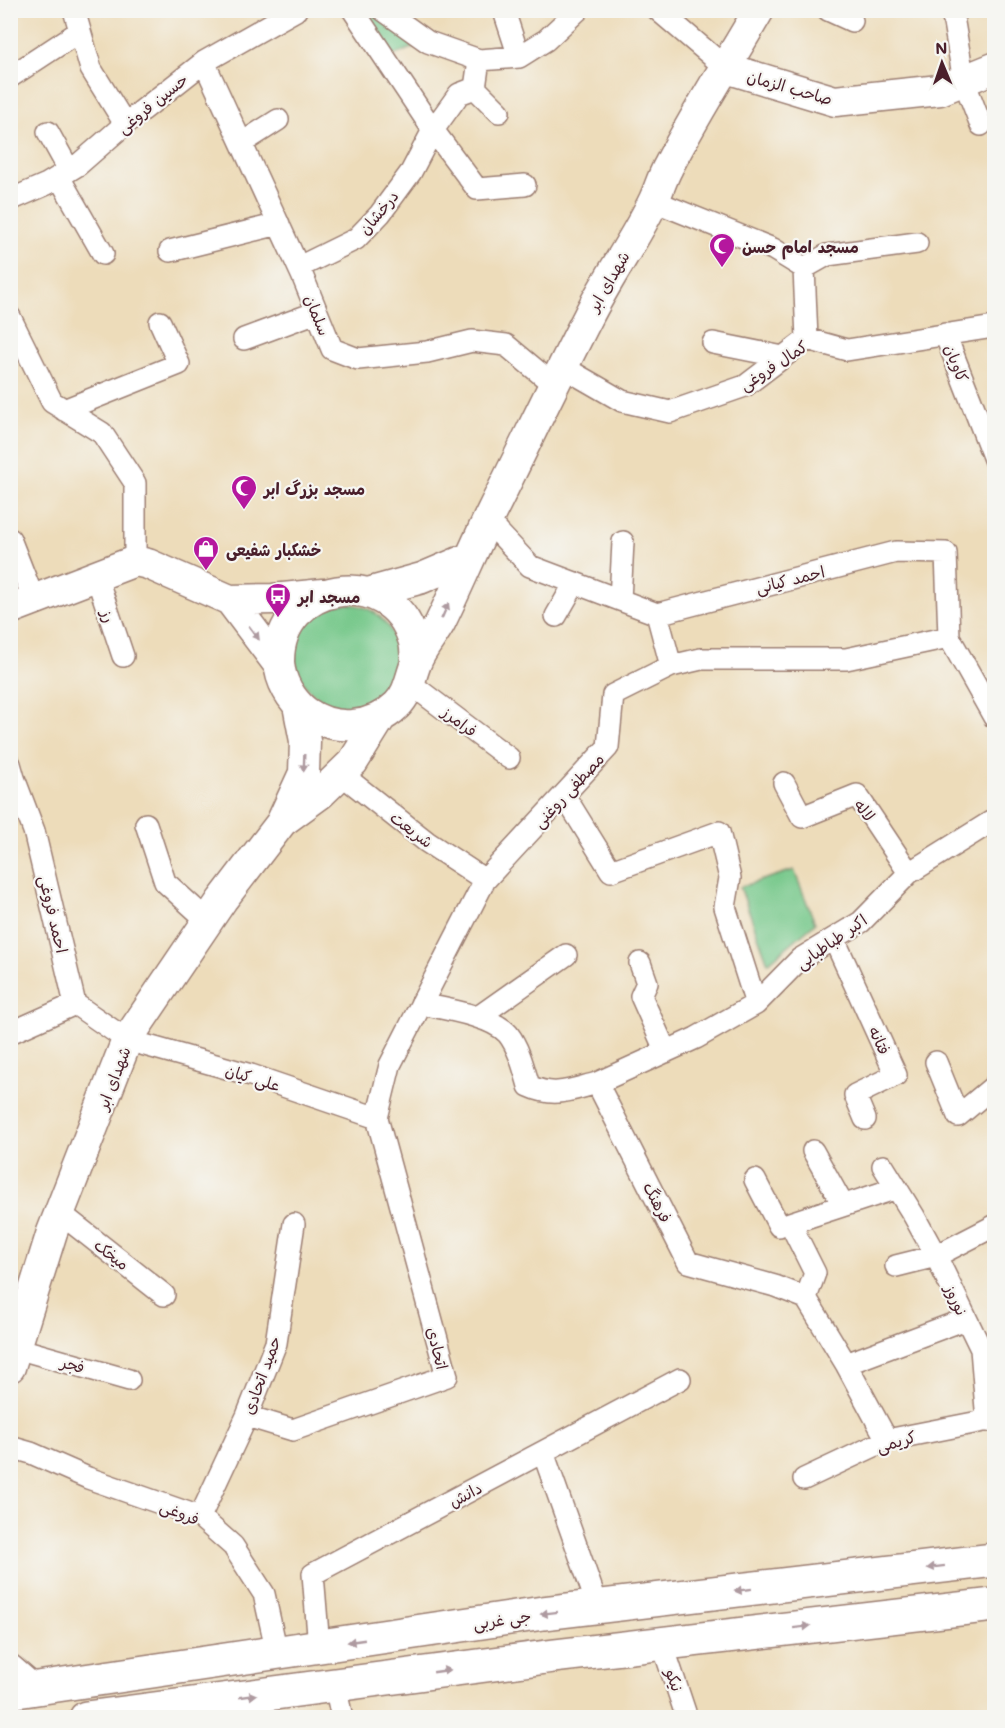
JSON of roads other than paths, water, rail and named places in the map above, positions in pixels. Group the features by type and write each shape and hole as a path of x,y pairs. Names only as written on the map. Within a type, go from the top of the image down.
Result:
{"main road":[{"name":"جی غربی","path":"18,1684 277,1653 598,1607 994,1560"},
{"path":"86,1718 160,1713 335,1685 662,1643 994,1605"}],"street":[{"path":"74,10 91,69 125,124"},
{"name":"حسین فروغی","path":"10,200 47,184 78,165 125,124 204,62 296,10"},
{"path":"353,10 477,189 525,185"},
{"path":"383,10 428,42 479,60 519,57 546,40 578,10"},
{"path":"658,10 726,68"},
{"name":"شهدای ابر","path":"414,673 589,315 654,201 667,168 759,10"},
{"path":"828,10 852,21"},
{"path":"954,10 953,18 964,81 981,125"},
{"path":"504,11 519,57"},
{"path":"10,77 80,31"},
{"path":"479,60 475,88 499,112"},
{"name":"سلمان","path":"204,62 299,267 332,349 358,359 427,352 472,341 506,345 559,376"},
{"name":"صاحب الزمان","path":"726,68 835,101 940,90 994,68"},
{"name":"درخشان","path":"299,267 356,239 380,214 411,171 434,130 459,94 475,88"},
{"path":"242,143 278,120"},
{"path":"48,132 64,173 103,254"},
{"path":"654,201 773,249 804,268"},
{"path":"170,251 279,224"},
{"path":"804,268 827,255 917,243"},
{"path":"804,268 807,339"},
{"path":"244,339 317,312"},
{"path":"10,317 52,402 102,433 135,483 135,561"},
{"path":"64,410 179,364 160,322"},
{"name":"کمال فروغی","path":"559,376 622,401 670,412 745,386 807,339 847,350 994,327"},
{"name":"کاویان","path":"945,334 994,459"},
{"path":"713,343 783,357"},
{"path":"487,520 530,566 657,614 671,666"},
{"path":"10,539 22,605 135,561 148,564 230,600 273,599 346,590 368,593 388,603 404,619 414,639 414,673 399,703 381,717 360,725 338,726 316,719 298,705 285,687 279,665 280,643 289,622 304,605 323,594"},
{"path":"620,600 623,542"},
{"name":"احمد کیانی","path":"657,614 896,552 946,553 949,637 994,717"},
{"path":"368,593 422,578 469,558"},
{"name":"رز","path":"96,575 123,656"},
{"path":"556,616 575,583"},
{"path":"230,600 279,665"},
{"name":"مصطفی روغنی","path":"377,1118 390,1065 485,880 608,747 613,695 671,666 700,659 846,660 949,637"},
{"name":"فرامرز","path":"414,673 509,758"},
{"path":"281,823 304,773 305,741 298,705"},
{"path":"281,823 320,794 353,762 381,717"},
{"name":"احمد فروغی","path":"12,773 34,831 75,1004"},
{"name":"شریعت","path":"341,774 427,842 485,880"},
{"name":"لاله","path":"784,783 802,817 857,795 909,873"},
{"path":"564,795 611,871 719,832 730,878 725,907 756,1004"},
{"name":"اکبر طباطبایی","path":"597,1083 696,1038 756,1004 800,959 861,922 909,873 994,820"},
{"name":"شهدای ابر","path":"13,1357 60,1213 128,1040 208,921 281,823"},
{"path":"146,824 165,882 208,921"},
{"name":"فتانه","path":"834,939 896,1075 855,1095 864,1119"},
{"path":"478,1017 566,955"},
{"path":"640,963 647,983 641,996 666,1052"},
{"path":"10,1033 75,1004 128,1040"},
{"path":"421,1004 478,1017 507,1034 519,1056 529,1086 544,1093 564,1092 597,1083"},
{"name":"علی کیان","path":"128,1040 250,1075 377,1118"},
{"path":"936,1062 958,1116 994,1086"},
{"name":"فرهنگ","path":"597,1083 688,1262 775,1286 806,1299"},
{"name":"اتحادی","path":"247,1416 293,1430 447,1376 377,1118"},
{"path":"813,1151 843,1205"},
{"name":"نوروز","path":"883,1166 936,1256 981,1349 991,1420"},
{"path":"755,1180 778,1227 815,1273 806,1299 846,1364 887,1440"},
{"path":"778,1227 897,1188"},
{"name":"میخک","path":"60,1213 164,1295"},
{"name":"حمید اتحادی","path":"200,1517 247,1416 276,1343 294,1224"},
{"path":"896,1266 936,1256 994,1226"},
{"path":"846,1364 966,1319"},
{"name":"فجر","path":"13,1357 129,1380"},
{"name":"دانش","path":"319,1647 313,1574 680,1379"},
{"name":"کریمی","path":"804,1479 887,1440 991,1420"},
{"name":"فروغی","path":"10,1447 31,1453 88,1478 200,1517 233,1546 264,1594 277,1653"},
{"path":"543,1452 598,1607"},
{"name":"نیکو","path":"662,1643 687,1718"},
{"path":"335,1685 342,1718"}],"place":[{"name":"مسجد امام حسن","path":"722,269"},
{"name":"مسجد بزرگ ابر","path":"244,511"},
{"name":"خشکبار شفیعی","path":"206,572"},
{"name":"مسجد ابر","path":"278,619"}]}
